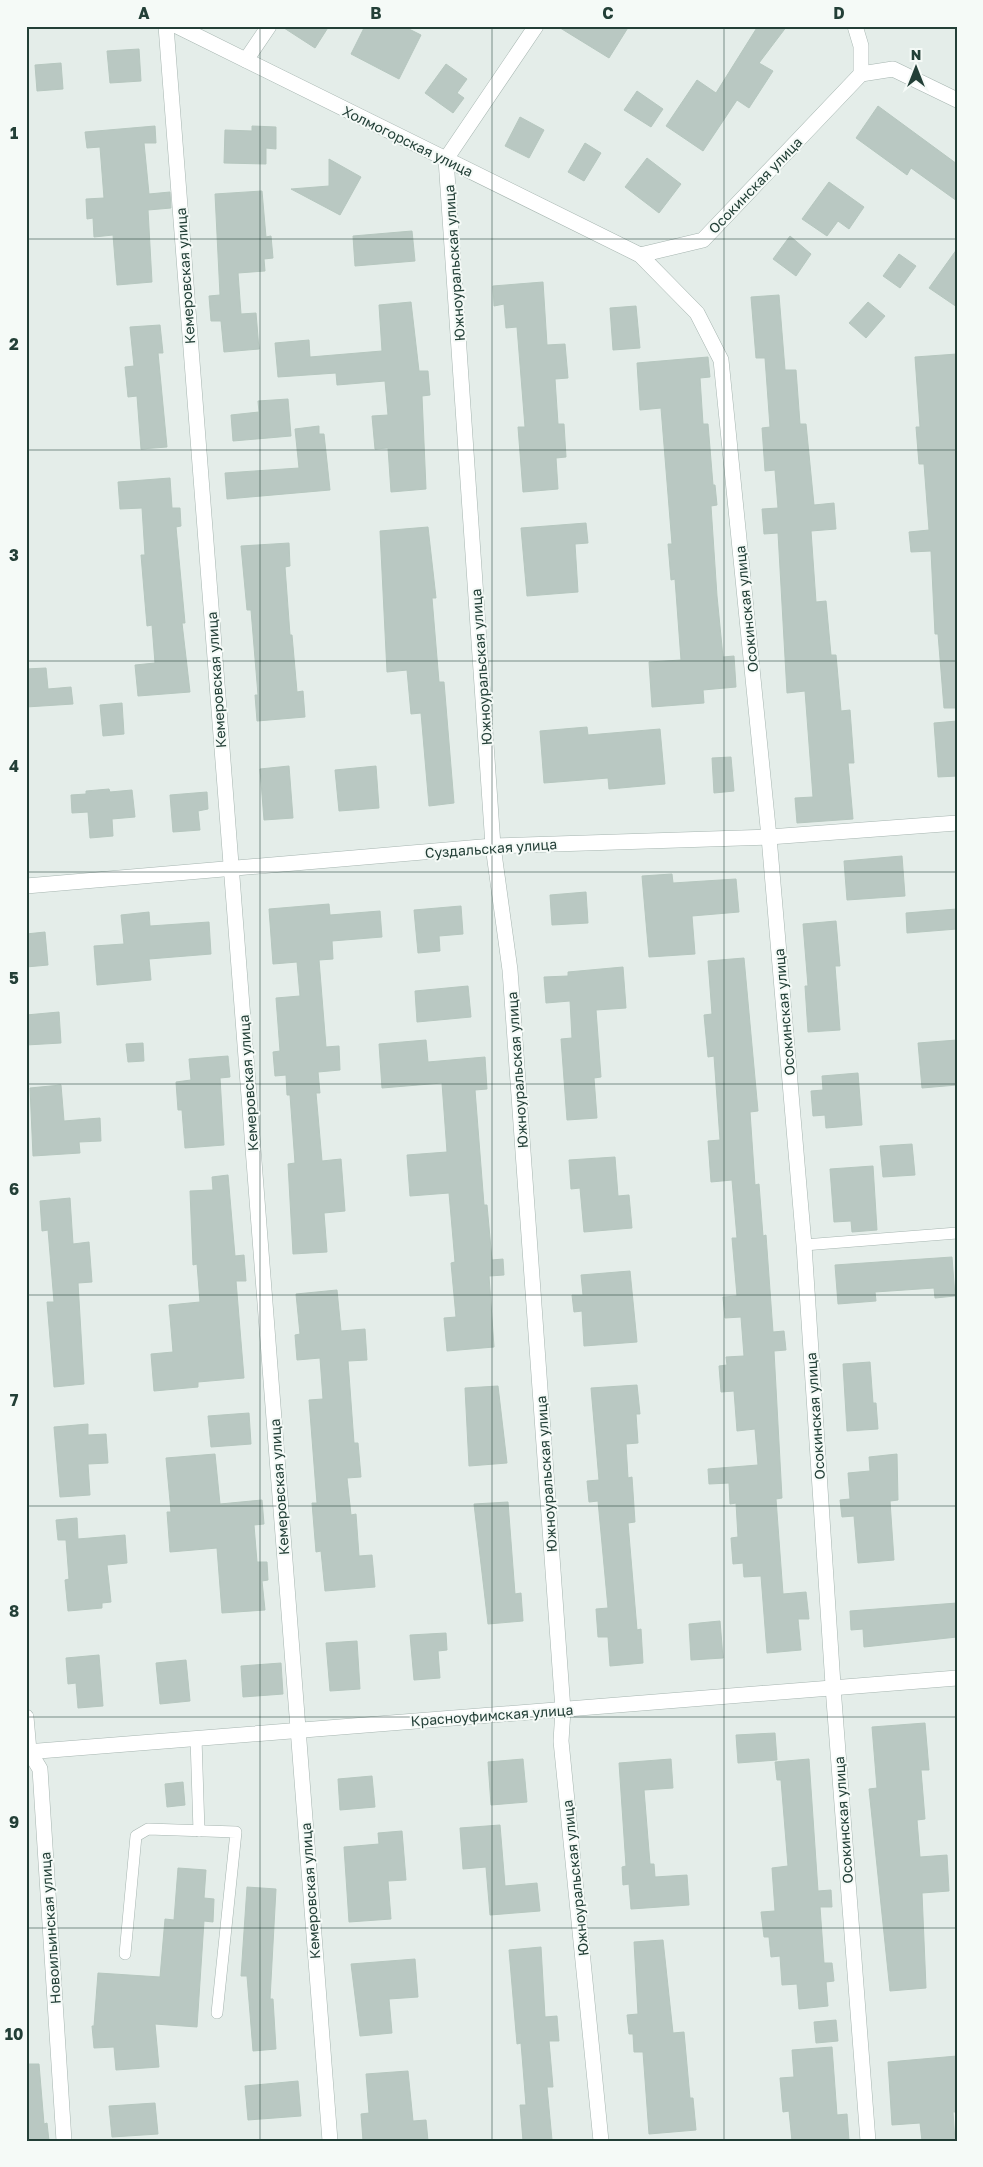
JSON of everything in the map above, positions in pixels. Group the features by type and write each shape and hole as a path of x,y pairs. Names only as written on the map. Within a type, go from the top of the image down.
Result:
{"street":[{"name":"Кемеровская улица","path":"166,26 330,2141"},
{"name":"Холмогорская улица","path":"177,26 640,256"},
{"path":"246,60 269,26"},
{"path":"446,159 536,26"},
{"path":"855,26 861,46 861,74 893,69 957,100"},
{"name":"Осокинская улица","path":"640,256 703,240 861,74"},
{"name":"Южноуральская улица","path":"446,159 494,846 510,970 563,1710 560,1731 601,2141"},
{"name":"Осокинская улица","path":"640,256 697,313 721,360 769,837 804,1245 833,1688 868,2141"},
{"name":"Суздальская улица","path":"26,886 494,846 769,837 957,823"},
{"name":"Красноуфимская улица","path":"28,1751 957,1678"},
{"name":"Новоильинская улица","path":"26,1718 28,1751 40,1769 64,2141"}],"lane":[{"path":"804,1245 957,1233"},
{"path":"196,1738 199,1831"},
{"path":"125,1954 136,1836 148,1829 236,1832 217,2013"}],"building":[{"path":"281,26 329,26 315,48"},
{"path":"365,26 403,26 421,35 399,79 351,54"},
{"path":"557,26 629,26 609,58"},
{"path":"758,26 787,26 759,63 773,71 749,108 737,100 703,151 666,126 697,80 716,93"},
{"path":"139,49 141,81 110,83 107,51"},
{"path":"61,63 63,89 37,91 35,65"},
{"path":"446,64 467,79 457,93 464,98 453,113 425,93"},
{"path":"637,91 663,109 651,127 624,110"},
{"path":"878,106 957,164 957,201 911,168 907,175 856,138"},
{"path":"520,117 544,130 529,158 505,146"},
{"path":"155,126 156,143 144,143 149,194 170,192 171,208 148,210 152,282 117,285 113,235 94,237 93,218 87,219 86,199 104,198 100,147 87,148 85,132"},
{"path":"252,126 276,127 276,149 266,148 266,164 224,163 225,130 252,131"},
{"path":"585,143 601,153 584,181 568,172"},
{"path":"647,158 681,184 659,213 625,187"},
{"path":"329,159 361,177 340,215 291,189 329,186"},
{"path":"829,182 864,207 849,229 838,221 827,236 802,219"},
{"path":"262,191 266,237 271,236 273,258 264,259 265,271 238,273 241,314 256,313 259,349 224,352 221,321 211,321 209,296 220,295 215,194"},
{"path":"412,231 415,261 355,266 353,236"},
{"path":"790,236 811,254 796,276 773,259"},
{"path":"957,249 957,307 929,288"},
{"path":"899,254 916,266 900,288 883,276"},
{"path":"543,282 547,345 565,344 568,378 555,379 558,424 564,424 566,457 556,458 558,489 523,492 518,427 525,427 517,327 506,328 504,304 494,306 493,286"},
{"path":"779,295 785,370 796,370 800,424 806,424 814,505 834,503 836,529 811,531 816,602 826,601 831,655 836,655 841,711 850,710 854,763 848,763 853,819 797,823 795,798 813,797 805,691 787,693 778,533 764,534 762,509 778,508 775,470 765,471 762,428 770,427 765,358 756,358 751,297"},
{"path":"411,302 419,371 428,371 430,395 422,396 426,489 391,492 388,448 375,449 372,416 388,415 385,381 337,385 336,373 278,377 275,343 309,340 310,357 382,351 379,305"},
{"path":"868,302 885,316 866,338 849,323"},
{"path":"636,306 640,348 613,350 610,308"},
{"path":"160,325 163,353 158,353 167,447 141,449 137,396 128,397 125,367 134,366 130,327"},
{"path":"957,354 957,708 944,708 938,634 935,634 931,551 911,552 909,532 929,530 924,464 919,464 916,427 920,427 915,357"},
{"path":"708,357 710,377 700,378 703,424 708,424 713,485 715,485 717,505 711,506 717,596 723,657 734,656 736,687 703,690 704,703 652,707 649,662 681,660 675,579 671,580 668,544 672,544 661,408 640,410 637,363"},
{"path":"288,399 291,436 233,441 231,415 259,412 258,401"},
{"path":"319,426 319,434 324,434 330,490 227,499 225,473 299,468 295,429"},
{"path":"170,478 172,508 180,508 181,526 176,527 185,623 182,623 190,692 138,696 135,665 155,663 152,625 147,626 141,555 145,555 142,508 120,509 118,482"},
{"path":"586,523 588,543 575,544 578,592 527,596 521,528"},
{"path":"428,527 436,598 432,598 439,682 444,682 454,803 429,806 421,713 411,714 407,670 387,672 380,531"},
{"path":"289,543 290,566 285,567 290,635 292,635 297,692 303,691 305,717 257,721 255,695 258,695 251,610 247,610 241,546"},
{"path":"46,668 48,689 71,687 73,704 26,707 26,669"},
{"path":"122,703 124,734 103,736 100,705"},
{"path":"957,721 957,776 938,777 934,723"},
{"path":"587,727 588,735 660,729 665,784 609,789 608,778 544,783 540,731"},
{"path":"731,757 734,791 714,793 712,758"},
{"path":"289,766 293,818 264,820 260,769"},
{"path":"376,766 379,808 339,811 335,770"},
{"path":"109,789 110,792 132,790 135,817 112,819 113,836 90,838 88,812 72,813 71,795 86,794 86,791"},
{"path":"207,792 208,809 198,811 200,830 173,832 170,795"},
{"path":"902,856 905,896 847,900 844,861"},
{"path":"672,874 673,883 736,879 739,912 692,916 695,954 649,957 642,876"},
{"path":"586,892 588,923 552,925 550,895"},
{"path":"329,904 330,915 380,911 382,937 332,941 333,959 319,960 326,1047 339,1046 340,1070 318,1072 320,1093 316,1093 322,1161 341,1159 345,1211 324,1213 327,1252 293,1254 288,1164 295,1163 290,1095 287,1095 286,1075 275,1076 273,1052 280,1051 276,998 300,996 297,962 273,964 269,909"},
{"path":"461,906 463,934 439,936 440,951 418,953 414,910"},
{"path":"957,909 957,929 907,933 906,913"},
{"path":"149,912 150,926 209,922 211,954 149,959 151,980 97,985 94,946 124,944 121,915"},
{"path":"836,921 840,966 835,966 840,1030 808,1032 805,986 808,986 803,924"},
{"path":"45,932 48,965 26,967 26,934"},
{"path":"744,958 758,1111 750,1112 755,1185 759,1184 763,1236 766,1235 773,1332 784,1331 786,1350 774,1351 782,1498 776,1499 783,1594 806,1592 809,1619 798,1619 801,1650 767,1653 761,1576 744,1577 743,1563 733,1564 731,1538 738,1537 736,1503 730,1504 729,1483 709,1484 708,1469 758,1465 755,1429 737,1431 734,1391 721,1392 719,1366 727,1365 726,1357 744,1356 741,1317 725,1318 723,1297 737,1296 732,1238 737,1238 732,1180 711,1182 708,1141 720,1140 714,1056 708,1057 704,1015 712,1014 708,961"},
{"path":"623,967 626,1008 596,1010 601,1077 594,1078 597,1118 567,1120 561,1039 572,1038 570,1001 546,1003 544,977 568,976 568,972"},
{"path":"468,986 471,1017 417,1022 415,991"},
{"path":"59,1012 61,1043 26,1045 26,1015"},
{"path":"426,1040 428,1062 485,1057 487,1089 475,1090 484,1205 487,1205 492,1260 503,1259 504,1275 489,1276 494,1347 447,1351 444,1318 456,1317 451,1263 455,1262 449,1193 410,1196 407,1155 447,1152 442,1083 382,1088 379,1044"},
{"path":"957,1040 957,1085 922,1088 918,1043"},
{"path":"143,1043 144,1061 128,1062 126,1044"},
{"path":"228,1056 230,1077 220,1078 224,1145 185,1148 182,1110 178,1110 176,1082 191,1080 189,1059"},
{"path":"858,1073 862,1125 826,1128 825,1115 813,1116 811,1091 823,1090 822,1076"},
{"path":"61,1085 64,1121 100,1118 101,1141 79,1142 80,1153 33,1156 30,1088"},
{"path":"912,1144 915,1175 883,1177 880,1146"},
{"path":"615,1157 618,1196 629,1195 632,1228 584,1232 580,1188 571,1189 569,1160"},
{"path":"873,1166 877,1230 852,1232 851,1221 834,1222 830,1169"},
{"path":"228,1175 235,1256 244,1255 246,1281 236,1281 244,1378 198,1382 198,1387 154,1391 151,1354 173,1352 169,1305 200,1302 197,1264 193,1265 190,1191 213,1190 212,1177"},
{"path":"70,1198 73,1244 89,1242 92,1282 78,1283 84,1384 54,1387 47,1302 54,1302 48,1230 42,1231 40,1201"},
{"path":"952,1257 955,1296 935,1298 934,1288 875,1292 876,1301 838,1304 835,1265"},
{"path":"630,1271 637,1342 584,1346 582,1311 574,1312 572,1295 583,1295 581,1275"},
{"path":"337,1290 341,1331 365,1329 367,1360 348,1361 354,1443 358,1443 361,1477 347,1478 351,1515 356,1514 359,1556 372,1555 375,1587 325,1591 321,1551 316,1552 312,1503 317,1503 309,1400 323,1399 320,1358 297,1360 295,1335 300,1334 296,1294"},
{"path":"870,1362 873,1403 876,1403 878,1429 847,1431 843,1364"},
{"path":"637,1385 640,1414 636,1414 638,1443 626,1444 628,1478 632,1477 635,1522 628,1523 637,1630 641,1629 643,1663 610,1666 608,1637 598,1637 596,1609 608,1608 598,1501 589,1502 587,1481 599,1480 591,1388"},
{"path":"498,1386 507,1463 469,1466 465,1388"},
{"path":"249,1413 251,1444 211,1447 208,1416"},
{"path":"88,1424 88,1435 106,1434 108,1463 88,1464 90,1495 60,1497 54,1427"},
{"path":"215,1454 220,1504 262,1500 264,1524 254,1525 257,1562 267,1562 268,1580 262,1581 265,1610 222,1613 217,1548 170,1552 167,1512 171,1512 166,1458"},
{"path":"897,1454 898,1500 890,1501 894,1560 858,1563 854,1516 842,1517 840,1500 850,1499 848,1473 870,1471 869,1457"},
{"path":"508,1502 515,1594 521,1593 523,1621 488,1624 474,1504"},
{"path":"77,1518 78,1539 125,1535 127,1563 107,1565 111,1602 102,1603 102,1608 68,1611 65,1580 69,1579 66,1540 58,1540 56,1520"},
{"path":"957,1603 957,1637 864,1647 863,1629 851,1630 850,1611"},
{"path":"720,1621 723,1658 691,1660 689,1624"},
{"path":"446,1633 447,1650 438,1651 440,1678 414,1680 410,1635"},
{"path":"357,1641 360,1689 330,1691 326,1643"},
{"path":"99,1655 103,1706 78,1708 76,1683 68,1684 66,1658"},
{"path":"186,1660 190,1701 160,1704 156,1663"},
{"path":"281,1663 283,1694 243,1697 241,1666"},
{"path":"925,1723 929,1770 921,1770 925,1819 917,1820 920,1857 947,1855 949,1891 922,1893 926,1988 890,1991 869,1789 877,1788 872,1727"},
{"path":"775,1733 777,1760 738,1763 736,1735"},
{"path":"523,1759 527,1802 491,1805 488,1762"},
{"path":"671,1759 673,1788 644,1790 650,1864 654,1864 655,1877 687,1875 689,1905 631,1909 629,1884 623,1885 622,1867 626,1866 619,1763"},
{"path":"809,1759 818,1891 831,1890 832,1907 820,1907 824,1963 832,1963 834,1981 826,1982 828,2006 799,2009 797,1984 782,1985 780,1956 771,1957 769,1937 764,1937 761,1912 775,1911 772,1868 788,1866 781,1780 777,1780 775,1762"},
{"path":"372,1776 375,1807 340,1810 338,1779"},
{"path":"183,1782 185,1805 167,1807 165,1784"},
{"path":"500,1825 505,1886 537,1883 540,1911 490,1915 486,1867 463,1869 460,1828"},
{"path":"402,1831 406,1880 388,1881 391,1919 349,1922 344,1847 379,1844 378,1833"},
{"path":"178,1868 206,1870 204,1898 214,1899 213,1922 204,1921 197,2027 155,2024 159,2067 116,2070 114,2047 94,2048 92,2026 94,2026 98,1973 160,1977 165,1919 174,1920"},
{"path":"247,1887 276,1889 270,1999 273,1999 276,2049 253,2051 247,1976 241,1976"},
{"path":"663,1940 673,2033 684,2032 690,2098 693,2098 696,2130 649,2134 643,2052 634,2052 633,2034 629,2034 627,2015 638,2014 634,1942"},
{"path":"541,1947 545,2017 557,2016 559,2041 549,2041 553,2087 547,2087 552,2140 523,2141 520,2105 526,2105 521,2043 517,2044 509,1950"},
{"path":"415,1959 418,1997 389,1999 392,2033 360,2036 351,1964"},
{"path":"836,2020 838,2041 816,2043 814,2022"},
{"path":"832,2047 837,2115 847,2114 849,2141 792,2141 789,2111 783,2112 780,2078 794,2077 792,2050"},
{"path":"957,2056 957,2112 953,2112 955,2141 922,2141 920,2123 892,2125 888,2062"},
{"path":"26,2064 39,2064 44,2124 47,2123 49,2141 26,2141"},
{"path":"408,2071 413,2121 426,2120 428,2141 363,2141 361,2114 369,2113 366,2074"},
{"path":"298,2081 301,2116 248,2120 245,2086"},
{"path":"155,2103 158,2134 112,2137 109,2106"}]}
